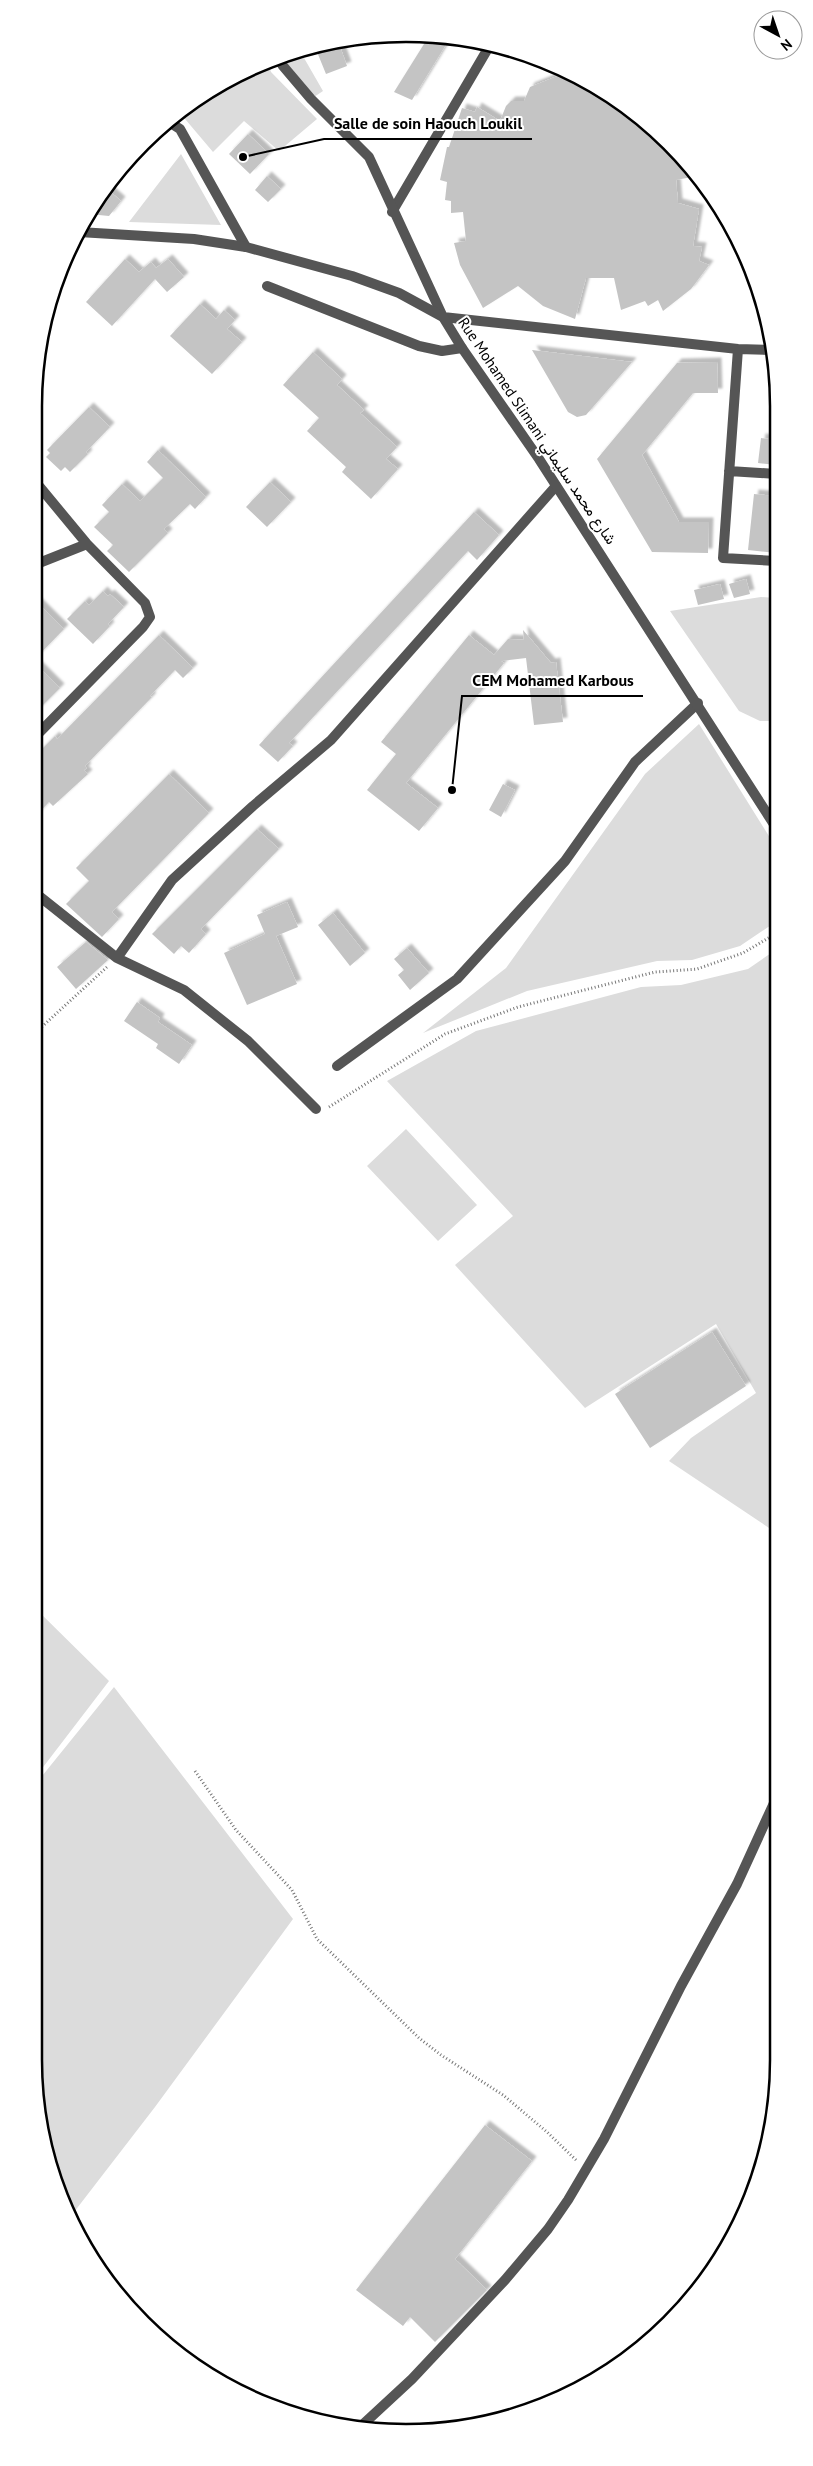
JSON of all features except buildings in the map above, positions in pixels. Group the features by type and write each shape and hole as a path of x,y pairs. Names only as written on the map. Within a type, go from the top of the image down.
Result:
{"street":[{"path":"392,212 486,51"},
{"path":"282,65 311,99 369,157 392,212 443,317 738,349 766,348"},
{"path":"175,126 180,129 246,247"},
{"name":"Rue Mohamed Slimani شارع محمد سليماني","path":"87,232 194,239 246,247 352,276 399,293 443,317 698,703 770,818"},
{"path":"267,286 419,346 442,351 462,348"},
{"path":"738,349 724,558 770,561"},
{"path":"729,471 770,474"},
{"path":"116,958 172,880 253,806 331,740 556,486"},
{"path":"42,490 87,544 145,603 150,617 143,628 42,730"},
{"path":"42,562 87,544"},
{"path":"337,1066 456,979 565,861 635,762 698,703"},
{"path":"42,898 116,958 184,990 248,1041 316,1109"},
{"path":"367,2421 412,2379 506,2280 548,2229 587,2170 681,1986 737,1884 770,1812"}],"path":[{"path":"316,1109 331,1107 445,1034 518,1007 545,1000 655,972 697,969 742,953 770,937"},
{"path":"42,1027 116,958"},
{"path":"195,1771 236,1830 292,1890 317,1938 419,2038 441,2055 503,2095 547,2132 587,2170"}],"shaded area":[{"path":"304,58 323,91 311,99 283,64"},
{"path":"270,69 317,119 279,151 244,121 213,152 185,118 225,91"},
{"path":"181,154 221,225 129,222"},
{"path":"761,597 770,598 770,721 760,721 739,711 670,611"},
{"path":"699,724 770,838 770,926 740,946 692,960 657,961 527,991 423,1033 506,968 645,774"},
{"path":"770,954 770,1529 669,1461 691,1438 756,1393 716,1324 585,1408 455,1265 513,1216 387,1081 476,1031 641,987 681,985 748,969"},
{"path":"406,1129 477,1205 438,1241 367,1166"},
{"path":"42,1615 109,1681 42,1769"},
{"path":"114,1687 293,1919 155,2107 75,2210 62,2177 49,2131 43,2083 42,1776"}],"place":[{"name":"Salle de soin Haouch Loukil","path":"243,157"},
{"name":"CEM Mohamed Karbous","path":"452,790"}]}
